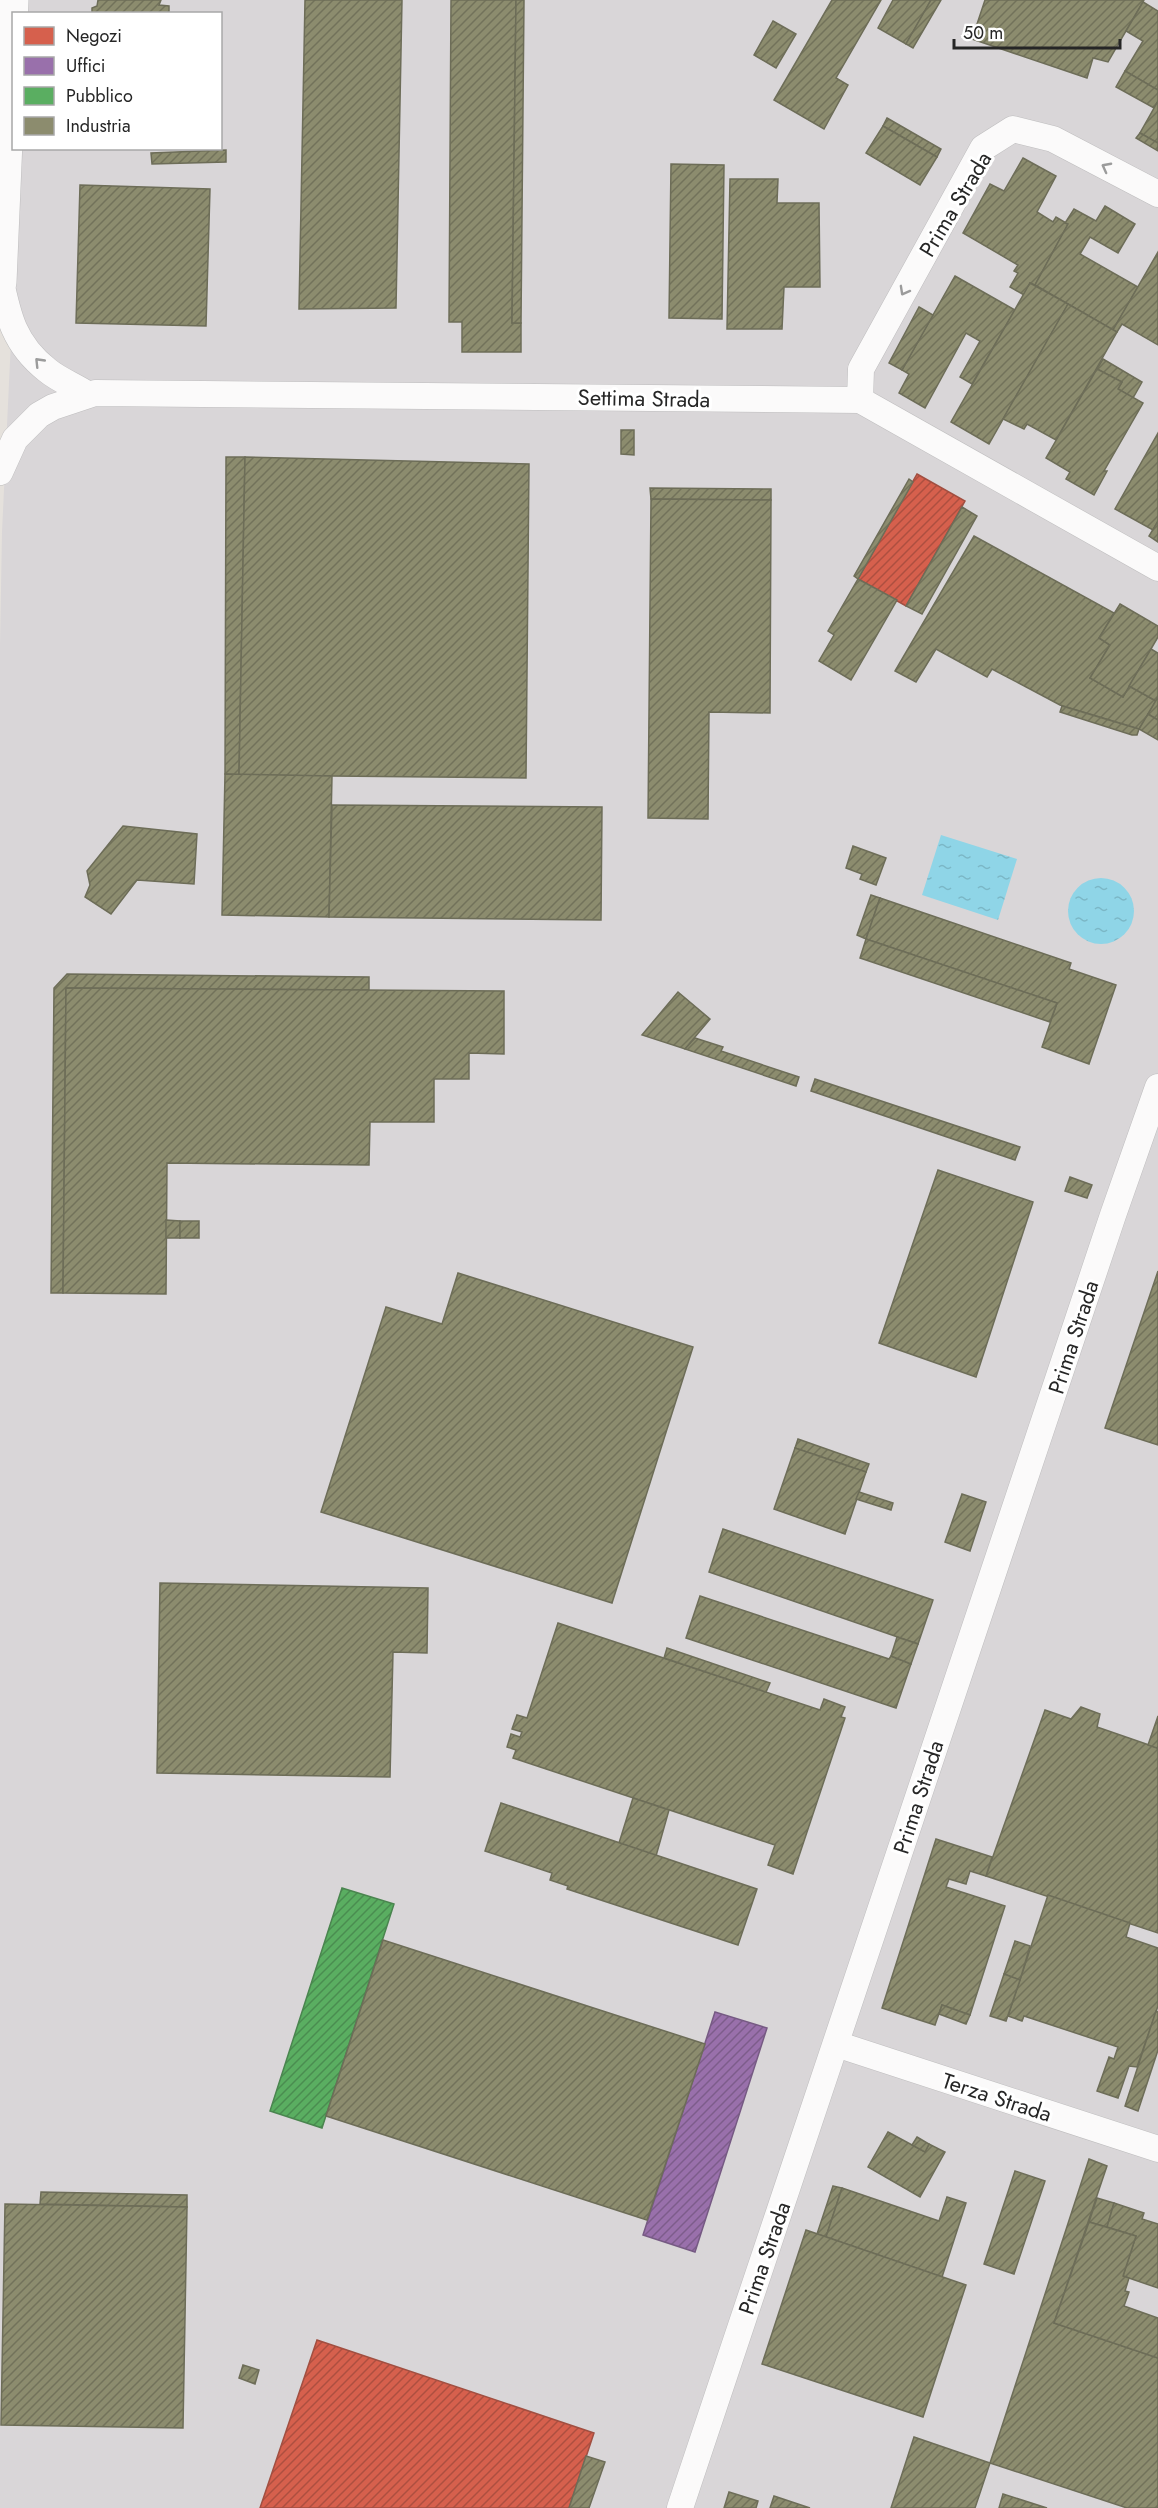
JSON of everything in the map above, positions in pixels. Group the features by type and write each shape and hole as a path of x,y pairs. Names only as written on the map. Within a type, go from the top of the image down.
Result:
{"main road":[{"path":"0,280 12,0"}],"street":[{"name":"Prima Strada","path":"860,400 861,369 983,148 1013,129 1053,139 1158,194"},
{"path":"0,280 8,316 18,340 48,371 87,394"},
{"name":"Settima Strada","path":"0,472 15,439 39,415 87,394 225,393 860,400 1158,568"},
{"name":"Prima Strada","path":"680,2508 1158,1087"},
{"name":"Terza Strada","path":"836,2044 1158,2150"}],"shaded area":[{"path":"27,0 1158,0 1158,2508 0,2508 0,646 2,532 20,150 222,150 222,12 27,12"}],"water":[{"path":"941,835 1017,859 998,920 922,895"},
{"path":"1101,878 1113,881 1124,888 1131,899 1134,911 1131,923 1124,934 1113,941 1101,944 1089,941 1078,934 1071,923 1068,911 1071,899 1078,888 1089,881"}],"building: Negozi":[{"path":"917,474 965,501 906,606 858,579"},
{"path":"317,2340 594,2433 569,2508 260,2508"}],"building: Uffici":[{"path":"715,2012 767,2028 695,2252 643,2235"}],"building: Pubblico":[{"path":"342,1888 394,1904 322,2128 270,2111"}],"building: Industria":[{"path":"98,0 161,0 159,5 169,6 169,12 92,12 92,8 97,6"},
{"path":"305,0 402,0 396,308 299,309"},
{"path":"451,0 516,0 512,323 521,323 521,352 462,352 462,322 449,322"},
{"path":"516,0 524,0 521,323 512,323"},
{"path":"832,0 881,0 836,78 848,85 824,129 774,100"},
{"path":"893,0 931,0 906,44 878,28"},
{"path":"931,0 941,0 913,48 906,44"},
{"path":"985,0 1144,0 1108,62 1093,58 1087,78 972,39"},
{"path":"1143,2 1158,11 1158,90 1125,71 1143,41 1126,31"},
{"path":"773,21 796,34 776,68 754,55"},
{"path":"1125,71 1158,90 1158,101 1154,108 1116,87"},
{"path":"1158,101 1158,143 1140,133"},
{"path":"887,118 941,149 937,157 883,126"},
{"path":"883,126 937,157 920,185 866,153"},
{"path":"1140,133 1158,143 1158,151 1136,138"},
{"path":"226,150 226,162 152,164 151,153"},
{"path":"1023,158 1056,176 1037,212 1053,222 1056,217 1068,224 1035,285 1030,283 1024,295 1010,287 1018,273 1014,271 1018,265 963,233 990,184 1004,191"},
{"path":"671,164 724,165 722,319 669,318"},
{"path":"730,179 778,179 777,203 819,203 820,287 784,287 782,329 727,329"},
{"path":"80,185 210,189 206,326 76,323"},
{"path":"1105,206 1135,224 1118,253 1090,237 1080,254 1138,287 1113,330 1035,285 1074,209 1096,221"},
{"path":"1158,252 1158,345 1122,324 1117,332 1113,330"},
{"path":"955,276 1015,310 972,384 960,377 980,341 966,333 925,408 899,393 909,374 902,370"},
{"path":"1030,283 1068,304 989,444 951,422"},
{"path":"1068,304 1117,332 1056,440 1027,424 1024,429 1003,419"},
{"path":"919,307 933,315 902,370 889,363"},
{"path":"1103,359 1142,382 1133,398 1118,389 1122,382 1097,369"},
{"path":"1097,369 1122,382 1118,389 1143,403 1104,471 1107,471 1094,495 1066,479 1070,472 1046,458"},
{"path":"621,430 634,430 634,455 621,454"},
{"path":"1158,433 1158,521 1153,530 1115,509"},
{"path":"226,457 245,457 239,775 225,774"},
{"path":"245,457 529,464 526,778 239,775"},
{"path":"909,479 913,482 858,579 854,576"},
{"path":"650,488 771,489 771,500 651,499"},
{"path":"651,499 771,500 770,713 709,712 708,819 648,818"},
{"path":"962,507 977,516 922,614 906,606"},
{"path":"1158,521 1158,542 1149,536"},
{"path":"974,536 1114,613 1099,638 1110,645 1090,678 1123,697 1129,686 1156,701 1139,729 1060,705 992,669 987,677 936,649 916,682 895,671"},
{"path":"858,579 897,600 851,680 819,661 834,635 828,631"},
{"path":"1120,604 1158,626 1158,637 1123,697 1090,678 1110,645 1099,638"},
{"path":"1151,649 1158,653 1158,697 1156,701 1129,686"},
{"path":"1158,697 1158,720 1148,714"},
{"path":"1062,706 1139,729 1137,735 1060,712"},
{"path":"1148,714 1158,720 1158,740 1139,729"},
{"path":"225,774 332,776 329,917 222,915"},
{"path":"332,805 602,807 601,920 329,917"},
{"path":"123,826 197,834 194,884 137,880 111,914 85,897 90,885 87,871"},
{"path":"853,846 886,858 876,885 860,879 862,874 846,868"},
{"path":"871,895 880,898 866,939 857,935"},
{"path":"880,898 1071,963 1069,969 1116,985 1089,1064 1042,1047 1057,1003 866,939"},
{"path":"866,939 1057,1003 1050,1022 860,958"},
{"path":"67,974 369,977 369,990 66,988 63,1293 51,1293 54,988"},
{"path":"66,988 504,991 504,1054 469,1053 469,1079 434,1079 434,1122 370,1122 369,1165 167,1163 166,1294 63,1293"},
{"path":"678,992 710,1019 685,1049 642,1035"},
{"path":"695,1038 723,1047 721,1051 799,1077 796,1086 685,1049"},
{"path":"815,1079 1020,1147 1015,1160 811,1091"},
{"path":"938,1170 1033,1202 976,1377 879,1343"},
{"path":"1070,1177 1092,1185 1087,1198 1065,1191"},
{"path":"166,1220 180,1221 180,1238 166,1238"},
{"path":"180,1221 199,1221 199,1238 180,1238"},
{"path":"1158,1271 1158,1445 1105,1428"},
{"path":"458,1273 693,1347 612,1603 321,1512 386,1307 442,1324"},
{"path":"798,1439 869,1464 866,1472 795,1448"},
{"path":"795,1448 866,1472 845,1534 774,1509"},
{"path":"859,1492 893,1503 891,1510 856,1499"},
{"path":"962,1494 986,1502 970,1551 945,1542"},
{"path":"723,1529 933,1600 918,1644 709,1572"},
{"path":"160,1583 428,1588 427,1653 393,1652 390,1777 157,1773"},
{"path":"700,1596 889,1659 891,1656 911,1664 896,1708 686,1638"},
{"path":"558,1623 820,1710 824,1699 845,1707 841,1717 845,1718 793,1874 768,1865 775,1845 513,1758 516,1750 507,1747 511,1734 520,1737 522,1732 512,1729 517,1715 527,1718"},
{"path":"897,1637 918,1644 911,1664 891,1656"},
{"path":"667,1648 770,1683 766,1692 664,1658"},
{"path":"1081,1707 1100,1714 1097,1727 1158,1748 1158,1933 986,1876 1045,1710 1071,1719"},
{"path":"1158,1716 1158,1746 1157,1748 1148,1745"},
{"path":"633,1798 669,1810 656,1856 619,1843"},
{"path":"501,1803 757,1889 738,1945 567,1889 568,1886 550,1880 552,1873 485,1851"},
{"path":"936,1839 992,1857 986,1876 970,1871 966,1884 949,1879 946,1887 1005,1906 970,2015 942,2005 935,2025 882,2008"},
{"path":"1048,1895 1130,1923 1126,1937 1158,1948 1158,2006 1137,2067 1129,2066 1118,2098 1097,2091 1109,2057 1114,2059 1118,2047 1024,2016 1022,2021 1008,2016"},
{"path":"383,1940 705,2044 647,2220 326,2116"},
{"path":"1015,1941 1030,1946 1020,1980 1004,1974"},
{"path":"1004,1974 1020,1980 1006,2021 990,2016"},
{"path":"942,2005 970,2015 966,2024 939,2014"},
{"path":"1156,2011 1158,2012 1158,2050 1138,2111 1125,2106"},
{"path":"888,2132 925,2152 929,2144 945,2152 920,2197 868,2167"},
{"path":"917,2137 929,2144 925,2152 912,2145"},
{"path":"1089,2159 1107,2166 1054,2323 1158,2358 1158,2508 1127,2508 990,2463"},
{"path":"1015,2171 1045,2181 1014,2274 984,2264"},
{"path":"833,2186 842,2188 826,2237 817,2234"},
{"path":"842,2188 939,2221 947,2197 966,2203 942,2277 826,2237"},
{"path":"41,2192 187,2195 187,2207 40,2204"},
{"path":"1097,2198 1114,2203 1107,2227 1089,2222"},
{"path":"1114,2203 1144,2213 1142,2219 1158,2224 1158,2288 1123,2276 1136,2236 1107,2227"},
{"path":"5,2204 187,2207 183,2428 1,2425"},
{"path":"1089,2222 1136,2236 1123,2276 1129,2278 1125,2291 1129,2292 1124,2306 1158,2318 1158,2358 1054,2323"},
{"path":"806,2230 966,2285 923,2417 762,2364"},
{"path":"243,2365 259,2370 255,2384 239,2378"},
{"path":"914,2437 990,2463 975,2508 891,2508"},
{"path":"586,2456 605,2462 589,2508 569,2508"},
{"path":"729,2492 758,2501 756,2508 724,2508"},
{"path":"1003,2494 1047,2508 999,2508"},
{"path":"774,2496 810,2508 770,2508"}]}
